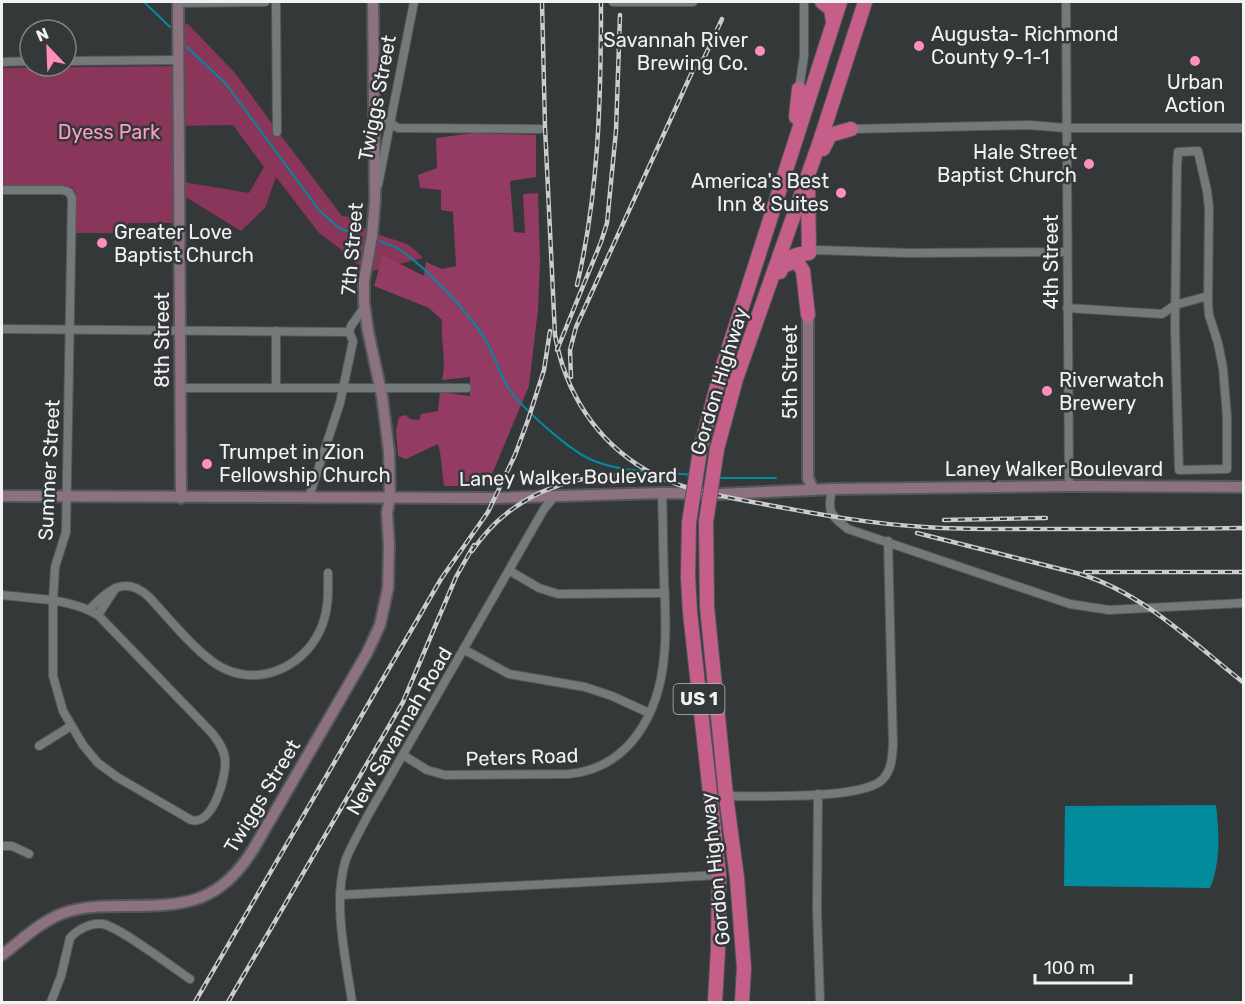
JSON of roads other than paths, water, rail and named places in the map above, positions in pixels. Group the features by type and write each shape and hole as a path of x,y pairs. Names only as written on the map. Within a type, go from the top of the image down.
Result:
{"highway":[{"path":"822,2 832,13 832,26"},
{"name":"Gordon Highway","path":"715,1002 719,875 690,612 689,523 700,450 720,375 840,2"},
{"path":"863,8 876,2"},
{"name":"Gordon Highway","path":"742,1002 744,968 740,912 706,596 706,522 717,449 736,379 797,206 809,179 863,8"},
{"path":"780,188 798,106 799,89"},
{"path":"831,107 838,121 851,129"},
{"path":"723,423 743,376 782,267 794,255 808,253 809,179 828,137 851,129"},
{"path":"782,267 793,262 801,267 808,315"}],"main road":[{"name":"8th Street","path":"178,2 181,498"},
{"name":"7th Street","path":"374,2 375,201 364,280 364,306 380,388 389,452 390,497"},
{"name":"5th Street","path":"808,253 808,478 813,490"},
{"name":"Laney Walker Boulevard","path":"2,496 494,498 662,493 720,494 832,489 1069,486 1244,487"},
{"name":"Twiggs Street","path":"2,955 39,926 64,913 92,907 161,906 184,903 215,890 237,872 254,848 376,636 388,588 387,513 390,497"}],"street":[{"path":"178,2 265,2"},
{"path":"276,2 277,132"},
{"name":"Twiggs Street","path":"375,201 414,2"},
{"path":"613,2 693,2"},
{"path":"799,89 804,56 804,2"},
{"name":"4th Street","path":"1066,2 1069,486"},
{"path":"78,60 179,56"},
{"path":"2,62 18,61"},
{"path":"374,120 387,121 398,128 540,129"},
{"path":"851,129 1029,125 1066,128 1244,128"},
{"path":"1198,151 1208,191 1209,315 1218,343 1226,389 1227,469 1179,470 1175,304 1178,152 1198,151"},
{"name":"Summer Street","path":"2,190 62,190 69,192 72,198 68,497 66,532 55,567 53,601 53,676 58,699 71,726 90,755 107,770 191,820 199,821 207,815 223,784 225,766 221,747 212,733 98,615"},
{"path":"808,253 816,250 909,253 1067,252"},
{"path":"1067,308 1162,314 1175,304 1208,296"},
{"path":"309,497 335,420 343,388 352,341 349,332 352,322 364,306"},
{"path":"2,329 349,332"},
{"path":"276,331 276,388"},
{"path":"180,388 467,388"},
{"path":"832,489 828,505 838,521 849,529 1070,604 1109,609 1244,603"},
{"name":"Peters Road","path":"403,755 433,772 452,776 583,773 602,766 620,754 636,738 649,713 663,665 665,593 662,493"},
{"name":"New Savannah Road","path":"352,1002 340,895 344,868 351,849 544,509 555,496"},
{"path":"726,796 777,797 870,788 882,779 892,764 888,541"},
{"path":"510,571 539,588 558,594 665,593"},
{"path":"89,610 107,591 132,586 143,591 215,663 229,671 251,675 275,672 290,666 311,647 319,635 327,610 328,573"},
{"path":"2,595 53,601 89,610 98,615 116,588"},
{"path":"465,650 509,674 585,687 612,696 649,713"},
{"path":"39,746 71,726"},
{"path":"818,794 817,910 820,1002"},
{"path":"2,846 12,846 29,854"},
{"path":"340,895 719,875"},
{"path":"51,1002 61,976 70,938 80,930 94,924 104,924 119,932 190,979"}],"water":[{"path":"1216,805 1218,857 1210,888 1064,886 1065,806"}],"waterway":[{"path":"144,2 170,27"},
{"path":"187,47 226,84 319,210 339,228 360,237"},
{"path":"380,241 407,255 455,301 487,342 509,389 536,418 560,439 583,455 604,464 640,471 691,475"},
{"path":"717,478 776,478"}],"railway":[{"path":"542,2 545,127 555,335 566,376 575,395 598,430 628,458 659,477 703,492 884,524 971,529 1244,528"},
{"path":"577,285 590,215 597,144 601,2"},
{"path":"557,350 607,223 616,131 620,15"},
{"path":"699,69 722,19"},
{"path":"571,377 570,350 576,327 698,59"},
{"path":"195,1002 441,579 488,512 515,455 528,420 544,370 550,331"},
{"path":"472,551 506,514 539,493 576,480 596,477 616,475 654,479"},
{"path":"944,520 1046,518"},
{"path":"917,533 1080,574 1103,582 1146,606 1244,683"},
{"path":"228,1002 403,702 456,577 474,545"},
{"path":"1085,572 1244,572"}],"place":[{"name":"Augusta- Richmond County 9-1-1","path":"919,46"},
{"name":"Savannah River Brewing Co.","path":"760,51"},
{"name":"Urban Action","path":"1195,61"},
{"name":"Hale Street Baptist Church","path":"1089,164"},
{"name":"America's Best Inn & Suites","path":"841,193"},
{"name":"Greater Love Baptist Church","path":"102,243"},
{"name":"Riverwatch Brewery","path":"1047,391"},
{"name":"Trumpet in Zion Fellowship Church","path":"207,464"}],"park label":[{"name":"Dyess Park","path":"109,132"}]}
